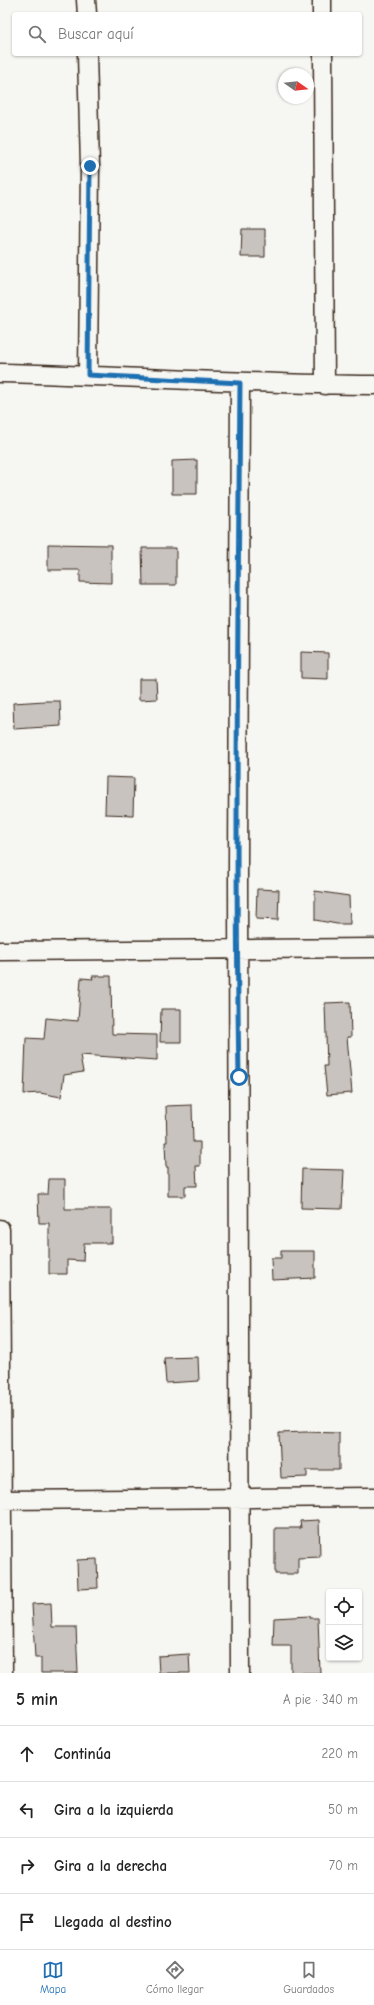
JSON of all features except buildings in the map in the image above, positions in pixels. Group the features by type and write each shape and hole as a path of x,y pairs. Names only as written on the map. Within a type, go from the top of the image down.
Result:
{"street":[{"path":"86,0 87,12"},
{"path":"322,0 322,12"},
{"path":"87,56 90,166 88,375"},
{"path":"323,56 325,385"},
{"path":"0,372 240,383 374,385"},
{"path":"240,383 237,949 239,1077 240,1673"},
{"path":"0,951 374,948"},
{"path":"0,1229 3,1673"},
{"path":"1,1500 374,1497"}],"route":[{"path":"90,166 88,375 240,383 237,680 237,949 239,1077"}]}
